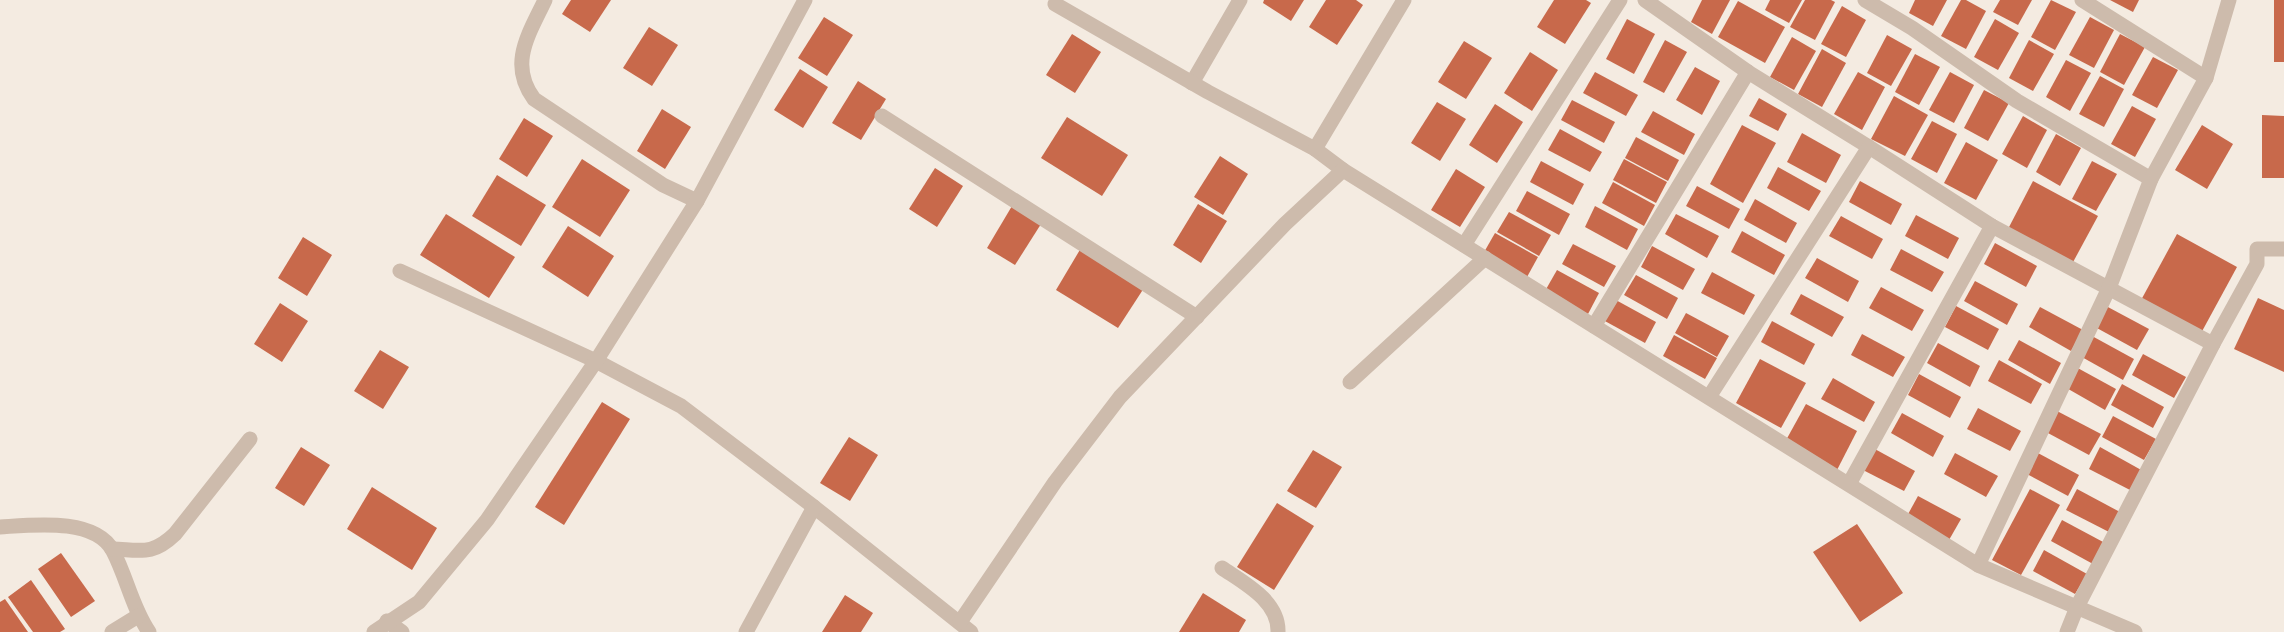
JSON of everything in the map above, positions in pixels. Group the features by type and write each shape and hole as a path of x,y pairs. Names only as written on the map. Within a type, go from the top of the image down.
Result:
{"street":[{"path":"545,0 523,49 524,85 534,99 663,185 697,201"},
{"path":"374,632 387,621 419,603 487,520 596,361 697,201 805,0"},
{"path":"1192,83 1240,0"},
{"path":"1315,149 1404,0"},
{"path":"1464,245 1620,0"},
{"path":"1646,0 1748,72 1992,226 2213,344"},
{"path":"1865,0 1912,28 2018,101 2151,179"},
{"path":"2082,0 2206,78"},
{"path":"1978,565 2109,288 2151,179 2206,78 2229,0"},
{"path":"1055,4 1192,83 1315,149 1343,170 1978,565 2135,632"},
{"path":"1594,326 1748,72"},
{"path":"882,116 1197,317"},
{"path":"1709,397 1869,147"},
{"path":"400,272 596,361 681,406 814,507 965,627 1055,482 1119,397 1285,224 1343,170"},
{"path":"1849,484 1992,226"},
{"path":"2067,632 2077,606 2257,264 2257,249 2284,249"},
{"path":"1350,382 1485,258"},
{"path":"112,549 148,550 162,547 250,440"},
{"path":"746,632 814,507"},
{"path":"0,527 43,525 76,527 94,534 112,549 138,616 149,632"},
{"path":"1222,568 1263,597 1278,621 1278,632"},
{"path":"112,632 138,616"},
{"path":"387,621 402,632"}],"building":[{"path":"571,0 611,0 590,32 562,14"},
{"path":"1264,0 1304,0 1291,21 1263,3"},
{"path":"1326,0 1356,0 1363,5 1337,45 1309,27"},
{"path":"1554,0 1586,0 1591,3 1565,44 1537,27"},
{"path":"1702,0 1730,0 1712,34 1691,22"},
{"path":"1770,0 1802,0 1789,23 1765,10"},
{"path":"1805,0 1835,2 1815,40 1790,27"},
{"path":"1915,0 1947,0 1933,26 1909,13"},
{"path":"1961,0 1966,0 1986,11 1966,49 1941,36"},
{"path":"2000,0 2032,0 2018,25 1993,12"},
{"path":"2051,0 2076,12 2055,50 2031,37"},
{"path":"2110,0 2139,0 2133,12"},
{"path":"2274,0 2284,0 2284,62 2274,62"},
{"path":"1738,1 1785,27 1765,63 1718,37"},
{"path":"1842,6 1866,20 1846,57 1821,44"},
{"path":"824,17 853,35 827,76 798,58"},
{"path":"2090,17 2114,30 2094,68 2069,55"},
{"path":"1627,19 1655,34 1634,74 1606,59"},
{"path":"1995,19 2019,33 1998,70 1974,57"},
{"path":"649,27 678,45 652,86 623,68"},
{"path":"1072,34 1101,52 1075,93 1046,75"},
{"path":"2120,34 2145,47 2124,85 2100,72"},
{"path":"1887,35 1912,49 1891,86 1867,73"},
{"path":"1792,37 1816,51 1794,90 1770,77"},
{"path":"1665,40 1687,52 1664,93 1643,82"},
{"path":"2029,40 2054,54 2033,91 2009,78"},
{"path":"1464,41 1492,58 1466,99 1438,82"},
{"path":"1822,49 1846,63 1822,107 1798,94"},
{"path":"1530,52 1558,70 1532,111 1504,93"},
{"path":"1915,54 1940,67 1919,105 1895,92"},
{"path":"2153,57 2178,70 2157,108 2132,95"},
{"path":"2066,60 2091,73 2070,111 2046,97"},
{"path":"1695,67 1720,81 1702,115 1676,100"},
{"path":"800,69 828,87 803,128 774,110"},
{"path":"1595,72 1638,95 1626,116 1583,93"},
{"path":"1858,72 1885,87 1862,130 1834,114"},
{"path":"1950,72 1974,85 1954,123 1929,110"},
{"path":"2100,76 2124,89 2104,127 2079,114"},
{"path":"858,81 886,99 861,140 832,123"},
{"path":"1984,90 2009,103 1988,141 1964,128"},
{"path":"1894,96 1928,115 1905,156 1871,139"},
{"path":"1759,98 1787,114 1778,131 1749,116"},
{"path":"1572,100 1615,122 1604,143 1561,120"},
{"path":"1437,102 1466,119 1440,161 1411,143"},
{"path":"1495,104 1523,122 1497,163 1469,145"},
{"path":"2132,106 2156,119 2135,157 2111,144"},
{"path":"662,109 691,127 665,169 637,151"},
{"path":"1653,111 1695,134 1684,155 1641,132"},
{"path":"2262,115 2284,116 2284,178 2262,178"},
{"path":"2023,116 2047,130 2027,168 2002,154"},
{"path":"1067,117 1128,155 1102,196 1041,158"},
{"path":"524,118 553,136 527,177 499,159"},
{"path":"1932,121 1957,134 1937,173 1911,159"},
{"path":"1742,125 1776,143 1743,203 1710,184"},
{"path":"2202,125 2233,144 2207,189 2175,170"},
{"path":"1560,129 1602,152 1590,172 1548,150"},
{"path":"1802,133 1841,155 1826,183 1787,162"},
{"path":"2056,134 2081,148 2060,186 2036,172"},
{"path":"1636,137 1679,160 1668,181 1625,158"},
{"path":"1966,142 1998,160 1976,200 1944,183"},
{"path":"1220,156 1248,174 1223,215 1194,197"},
{"path":"582,159 630,190 600,237 552,207"},
{"path":"1624,159 1667,182 1656,203 1613,180"},
{"path":"1541,161 1584,184 1573,205 1530,182"},
{"path":"2092,161 2117,174 2096,211 2072,199"},
{"path":"1778,167 1821,191 1809,211 1767,188"},
{"path":"935,168 963,186 937,227 909,209"},
{"path":"1456,169 1485,187 1460,227 1431,210"},
{"path":"497,175 546,205 521,246 472,216"},
{"path":"1860,181 1902,204 1891,225 1849,202"},
{"path":"2033,181 2098,216 2072,264 2008,229"},
{"path":"1613,182 1655,205 1644,226 1602,203"},
{"path":"1697,186 1740,209 1729,229 1686,206"},
{"path":"1527,191 1570,214 1559,235 1516,211"},
{"path":"1755,199 1797,223 1786,243 1744,220"},
{"path":"1198,204 1227,221 1201,263 1173,245"},
{"path":"1012,206 1041,224 1015,265 987,248"},
{"path":"1595,206 1638,229 1627,250 1585,227"},
{"path":"1509,212 1551,235 1539,256 1497,232"},
{"path":"446,214 515,257 489,298 420,255"},
{"path":"1676,214 1719,236 1707,258 1665,234"},
{"path":"1916,215 1959,238 1948,259 1905,236"},
{"path":"1841,216 1883,239 1872,259 1829,236"},
{"path":"568,226 614,256 588,297 542,267"},
{"path":"1742,231 1785,255 1774,275 1731,252"},
{"path":"1495,233 1538,257 1527,277 1483,254"},
{"path":"2177,234 2237,267 2200,335 2140,302"},
{"path":"303,237 332,255 307,296 278,278"},
{"path":"1995,243 2037,266 2026,287 1984,264"},
{"path":"1573,244 1616,266 1604,287 1562,264"},
{"path":"1652,246 1695,269 1683,290 1641,267"},
{"path":"1081,248 1144,288 1118,328 1056,290"},
{"path":"1901,249 1944,272 1932,292 1890,270"},
{"path":"1817,258 1859,281 1848,302 1805,278"},
{"path":"1557,270 1599,293 1588,314 1545,291"},
{"path":"1712,272 1755,295 1744,315 1701,293"},
{"path":"1636,275 1678,298 1667,319 1624,295"},
{"path":"1975,281 2018,304 2007,325 1964,301"},
{"path":"1881,287 1924,310 1912,331 1869,308"},
{"path":"1801,294 1844,317 1832,337 1790,314"},
{"path":"2258,298 2284,310 2284,372 2234,349"},
{"path":"1614,299 1656,322 1645,343 1603,320"},
{"path":"280,303 308,321 282,362 254,344"},
{"path":"1956,306 1999,329 1988,350 1945,327"},
{"path":"2106,306 2149,329 2137,350 2095,327"},
{"path":"2040,307 2083,330 2071,351 2029,327"},
{"path":"1686,313 1729,336 1717,357 1675,333"},
{"path":"1772,321 1815,344 1804,365 1761,342"},
{"path":"1862,334 1905,357 1893,377 1851,355"},
{"path":"1674,335 1717,358 1705,379 1663,356"},
{"path":"2092,336 2134,359 2123,380 2080,356"},
{"path":"2019,340 2061,363 2050,384 2008,360"},
{"path":"1938,343 1980,366 1970,387 1927,363"},
{"path":"380,350 409,367 383,409 354,391"},
{"path":"2143,354 2186,377 2174,398 2132,375"},
{"path":"1760,359 1806,383 1781,428 1736,403"},
{"path":"1999,360 2042,384 2031,404 1988,381"},
{"path":"2074,366 2116,389 2105,410 2063,386"},
{"path":"1919,374 1961,397 1950,418 1908,395"},
{"path":"1833,378 1875,402 1864,422 1821,399"},
{"path":"2122,384 2164,407 2153,428 2111,405"},
{"path":"602,402 630,419 564,525 535,507"},
{"path":"1806,404 1857,431 1837,470 1785,442"},
{"path":"1978,408 2021,431 2010,451 1967,429"},
{"path":"2057,411 2101,434 2089,455 2046,432"},
{"path":"1902,413 1944,436 1933,457 1891,433"},
{"path":"2113,416 2156,439 2144,460 2102,437"},
{"path":"849,437 878,455 850,501 820,483"},
{"path":"301,447 330,465 304,506 275,488"},
{"path":"2100,447 2143,471 2132,491 2089,469"},
{"path":"1873,448 1915,471 1904,491 1861,469"},
{"path":"1313,450 1342,467 1316,508 1287,491"},
{"path":"2036,452 2079,475 2068,496 2025,473"},
{"path":"1955,453 1998,476 1986,497 1944,474"},
{"path":"372,487 437,528 412,570 347,529"},
{"path":"2030,489 2060,505 2021,575 1992,560"},
{"path":"2077,489 2120,512 2109,532 2066,510"},
{"path":"1918,496 1961,519 1949,540 1907,516"},
{"path":"1277,503 1314,526 1274,590 1237,567"},
{"path":"2062,520 2105,543 2093,564 2051,541"},
{"path":"1857,524 1903,593 1860,622 1813,552"},
{"path":"2044,550 2087,574 2075,594 2033,571"},
{"path":"61,553 95,601 71,617 38,569"},
{"path":"31,580 65,629 60,632 33,632 8,597"},
{"path":"1203,593 1246,620 1239,632 1179,632"},
{"path":"845,595 873,613 861,632 822,632"},
{"path":"5,599 28,632 0,632 0,602"}]}
